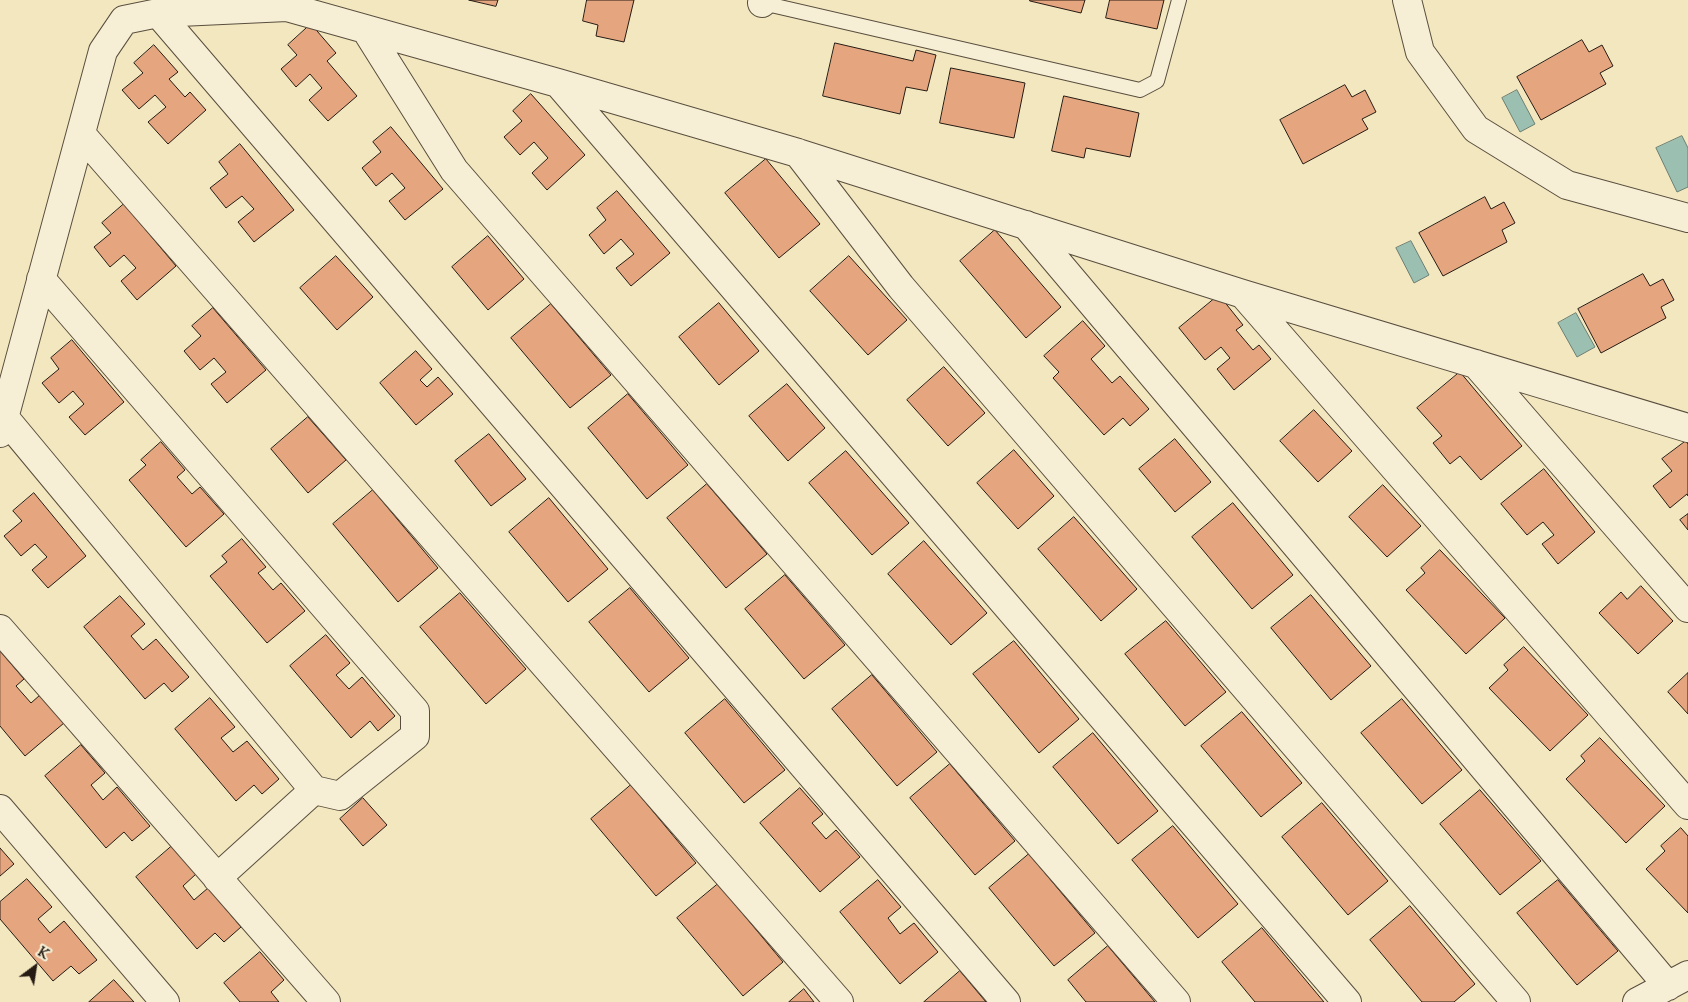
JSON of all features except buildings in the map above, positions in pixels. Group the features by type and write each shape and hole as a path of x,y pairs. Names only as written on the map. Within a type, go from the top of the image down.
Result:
{"street":[{"path":"1407,0 1420,52 1476,129 1567,185 1688,218"},
{"path":"41,279 415,711 415,736 340,796 314,790 2,425 41,279 103,51 124,20 158,13 287,7 798,153 1243,294 1688,428"},
{"path":"158,13 1006,1002"},
{"path":"366,30 454,170 1176,1002"},
{"path":"558,83 1347,1002"},
{"path":"81,134 839,1002"},
{"path":"798,153 901,287 1516,1002"},
{"path":"1026,225 1678,981 1638,1002"},
{"path":"1243,294 1688,805"},
{"path":"1476,364 1688,608"},
{"path":"0,629 326,1002"},
{"path":"217,878 314,790"},
{"path":"0,808 165,1002"}],"lane":[{"path":"758,1 1140,90 1157,81 1179,0"}],"shaded area":[{"path":"1517,90 1535,124 1520,132 1502,98"},
{"path":"1682,136 1688,148 1688,187 1677,192 1656,148"},
{"path":"1411,241 1429,275 1414,283 1396,248"},
{"path":"1576,313 1595,347 1577,357 1558,323"}]}
